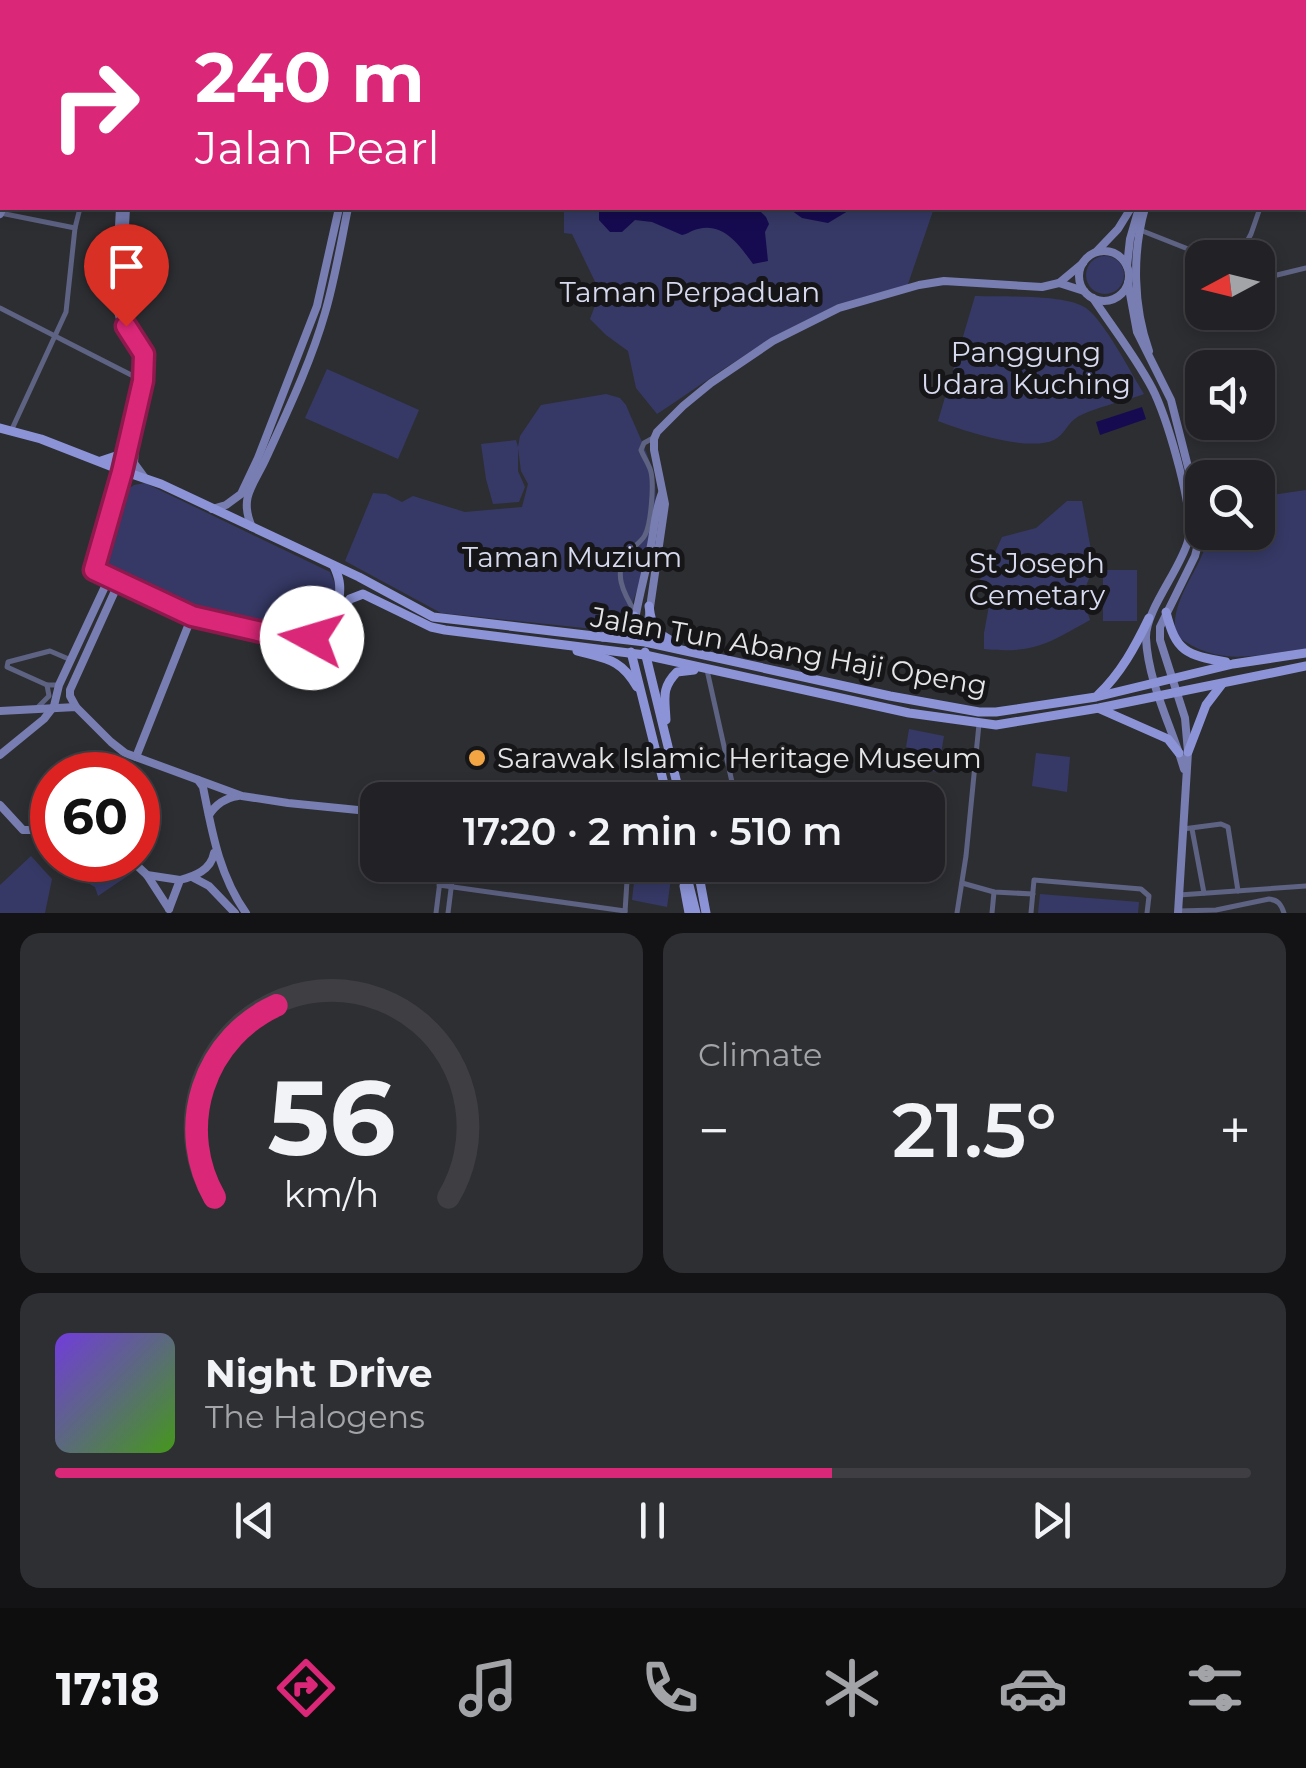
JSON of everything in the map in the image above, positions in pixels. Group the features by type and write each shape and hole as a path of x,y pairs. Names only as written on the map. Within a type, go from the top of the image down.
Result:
{"main road":[{"path":"123,210 115,300 120,318 144,354 143,381 95,572 192,616 297,640 324,632 336,618 341,587 334,566"},
{"path":"123,210 122,308 142,337 150,365 134,464 145,478"},
{"path":"212,508 226,506 241,494 258,458 317,306 340,210"},
{"path":"252,527 245,506 247,495 316,338 348,210"},
{"path":"1059,283 1096,252 1130,210"},
{"path":"1141,210 1130,239 1128,282 1137,332 1153,361"},
{"path":"1142,210 1136,261 1142,330 1171,400 1200,524 1194,556 1160,627 1160,640 1184,718 1187,829 1178,912"},
{"path":"1096,252 1111,252 1127,266"},
{"path":"1083,263 1079,277 1084,291"},
{"path":"677,782 644,642 665,504 654,450 655,436 682,406 773,341 839,308 944,281 1028,288 1059,283 1084,291 1093,298 1154,392 1188,501 1190,536 1150,618 1097,702 1168,739 1184,752"},
{"path":"1093,298 1114,299 1128,282"},
{"name":"Jalan Tun Abang Haji Openg","path":"5,430 41,438 145,478 445,620 644,642 979,712 1160,696 1306,666"},
{"path":"98,462 114,458 129,441"},
{"path":"662,492 634,614 631,654 664,782"},
{"path":"0,755 54,706 72,660 114,580"},
{"path":"114,580 70,696 111,742 128,752"},
{"name":"Jalan Tun Abang Haji Openg","path":"336,618 350,599 363,594 431,627 645,655 909,714 979,724 996,724 1097,702 1155,682 1233,664 1306,653"},
{"path":"649,606 655,630 689,650"},
{"path":"1166,612 1178,646 1233,664"},
{"path":"601,638 620,630 634,614"},
{"path":"138,752 192,616"},
{"path":"1150,618 1146,634 1155,682 1184,752"},
{"path":"544,642 615,661 625,668 643,699"},
{"path":"668,742 664,694 667,684 677,672 707,670"},
{"path":"1184,752 1206,705 1224,682"},
{"path":"38,707 44,719"},
{"path":"0,711 76,707"},
{"path":"160,765 242,796 360,810"},
{"path":"194,776 203,787 228,882 246,913"},
{"path":"209,815 228,798 242,796"},
{"path":"1,807 24,830 30,830"},
{"path":"160,877 180,880 204,870 214,858 215,844"},
{"path":"192,877 216,892 235,913"},
{"path":"169,911 180,880"},
{"path":"151,882 169,911"},
{"path":"686,882 692,913"},
{"path":"701,882 708,913"}],"street":[{"path":"5,430 66,312 80,210"},
{"path":"1248,240 1259,210"},
{"path":"1,212 76,228"},
{"path":"1140,230 1185,248"},
{"path":"1275,274 1306,268"},
{"path":"0,308 143,381"},
{"path":"634,614 620,576 622,562 648,528 652,474 641,450 655,436"},
{"path":"60,686 47,685 7,667 8,662 50,651 72,660"},
{"path":"707,670 732,782"},
{"path":"38,707 49,696 47,685"},
{"path":"957,913 979,724"},
{"path":"1204,893 1187,829 1221,824 1228,827 1238,890"},
{"path":"1031,913 1034,880 1140,890 1149,896 1148,913"},
{"path":"436,913 439,882"},
{"path":"448,913 452,882"},
{"path":"439,885 625,912 627,882"},
{"path":"962,884 994,892 1033,894"},
{"path":"1179,895 1306,886"},
{"path":"992,913 994,892"},
{"path":"1178,912 1216,910 1269,899 1281,904 1284,913"}],"green space":[{"name":"Taman Perpaduan","path":"564,210 933,210 907,287 872,295 807,320 745,355 657,414 636,388 628,351 590,319 600,292 572,234 564,233"},
{"path":"1105,256 1118,262 1124,275 1118,288 1105,294 1092,288 1086,275 1092,262"},
{"name":"Panggung Udara Kuching","path":"975,296 1049,298 1086,308 1109,336 1144,394 1082,415 1057,438 1042,443 996,439 938,421"},
{"path":"327,369 419,410 398,459 305,418"},
{"name":"Taman Muzium","path":"606,394 620,398 626,405 647,454 655,485 654,514 641,575 630,610 618,626 604,630 441,613 345,561 373,493 402,502 413,496 465,512 522,507 528,484 521,471 518,448 518,471 525,487 519,502 493,504 481,444 516,440 518,447 520,436 541,405"},
{"path":"145,483 330,572 336,588 330,609 302,630 195,609 105,571 103,566 125,491"},
{"path":"1306,490 1306,649 1239,657 1192,646 1176,635 1175,622 1182,596 1204,550 1275,550 1275,495"},
{"name":"St Joseph Cemetary","path":"1067,501 1082,501 1094,566 1082,596 1090,620 1040,645 1016,650 984,649 991,595 977,583 1002,537 1036,528"},
{"path":"1103,570 1137,570 1137,621 1103,621"},
{"path":"909,729 944,736 938,772 909,767 913,749 906,747"},
{"path":"1036,753 1070,757 1067,792 1032,786"},
{"path":"30,857 30,882 51,882 45,913 0,913 0,885"},
{"path":"86,882 119,882 98,896 95,887"},
{"path":"634,882 671,882 667,907 632,900"},
{"path":"1040,894 1139,902 1138,913 1038,913"}],"shaded area":[{"path":"599,210 759,210 769,224 765,232 768,261 753,264 730,237 716,229 698,229 682,235 652,222 635,220 622,232 610,232 599,220"},
{"path":"791,210 850,210 828,223 802,218"},
{"path":"1142,407 1146,419 1100,435 1096,422"}],"place":[{"name":"Sarawak Islamic Heritage Museum","path":"477,758"}],"route":[{"path":"126,326 144,354 143,381 94,570 192,616 297,640 312,638"}]}
